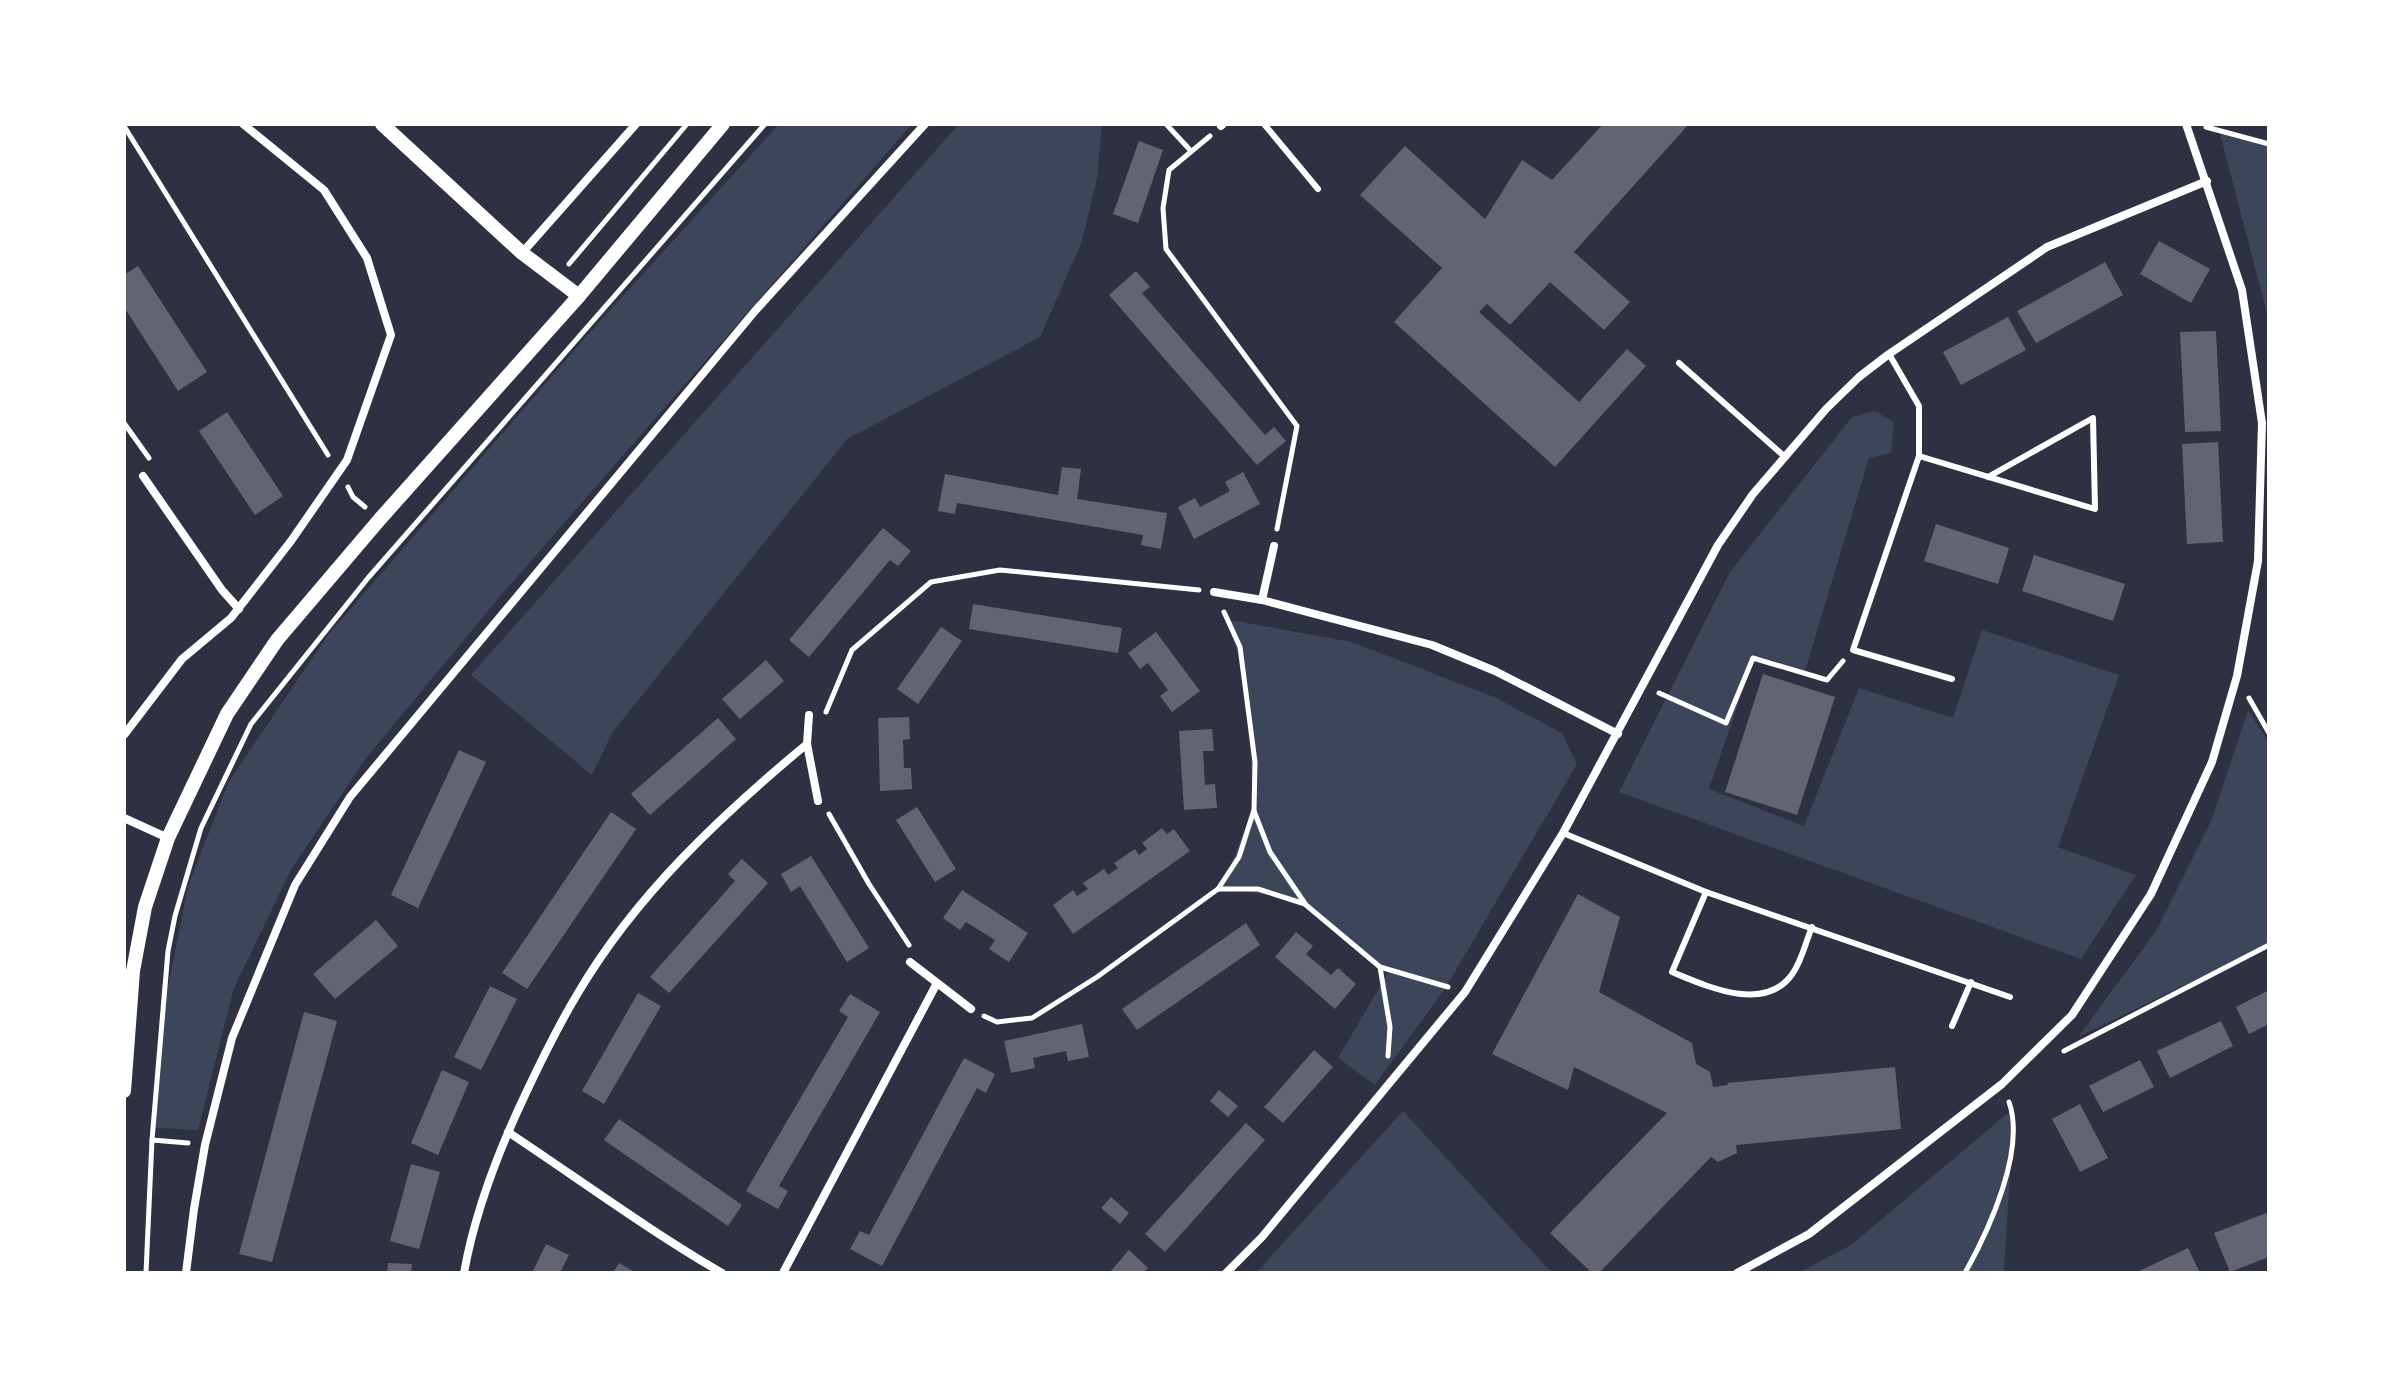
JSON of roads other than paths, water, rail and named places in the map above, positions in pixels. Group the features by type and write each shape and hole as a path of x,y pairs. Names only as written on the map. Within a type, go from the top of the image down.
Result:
{"street":[{"path":"124,735 182,659 239,609 347,460 391,335 367,258 324,190 243,124"},
{"path":"382,124 522,253 579,296"},
{"path":"522,253 636,124"},
{"path":"124,1091 133,971 145,907 168,838 227,714 277,640 380,519 579,296 723,124"},
{"path":"186,1273 205,1145 232,1038 295,885 350,797 755,311 925,124"},
{"path":"1737,1273 1809,1234 2002,1084 2072,1015 2151,894 2212,762 2237,676 2258,561 2262,423 2242,290 2186,124"},
{"path":"1226,1273 1262,1237 1465,992 1563,833 1718,545 1753,494 1826,409 1859,377 1889,354 2047,247 2207,181"},
{"path":"143,476 222,590 239,609"},
{"path":"1262,600 1274,546"},
{"path":"1214,592 1262,600 1432,645 1495,671 1618,734"},
{"path":"809,715 807,744 818,801"},
{"path":"464,1273 492,1170 543,1057 578,991 620,931 701,838 756,786 807,744"},
{"path":"124,818 168,838"},
{"path":"910,962 971,1009"},
{"path":"783,1273 937,983"},
{"path":"508,1132 628,1211 669,1242 722,1273"}],"lane":[{"path":"1264,124 1318,189"},
{"path":"1889,354 1919,406 1919,456 1853,650 1952,679"},
{"path":"1679,363 1784,456"},
{"path":"1919,456 1988,477 2095,509 2093,418 1988,477"},
{"path":"1563,833 1706,892 2010,997"},
{"path":"1706,892 1672,972 1721,992 1747,995 1774,989 1792,974 1812,927"},
{"path":"1952,1026 1971,982"}]}
